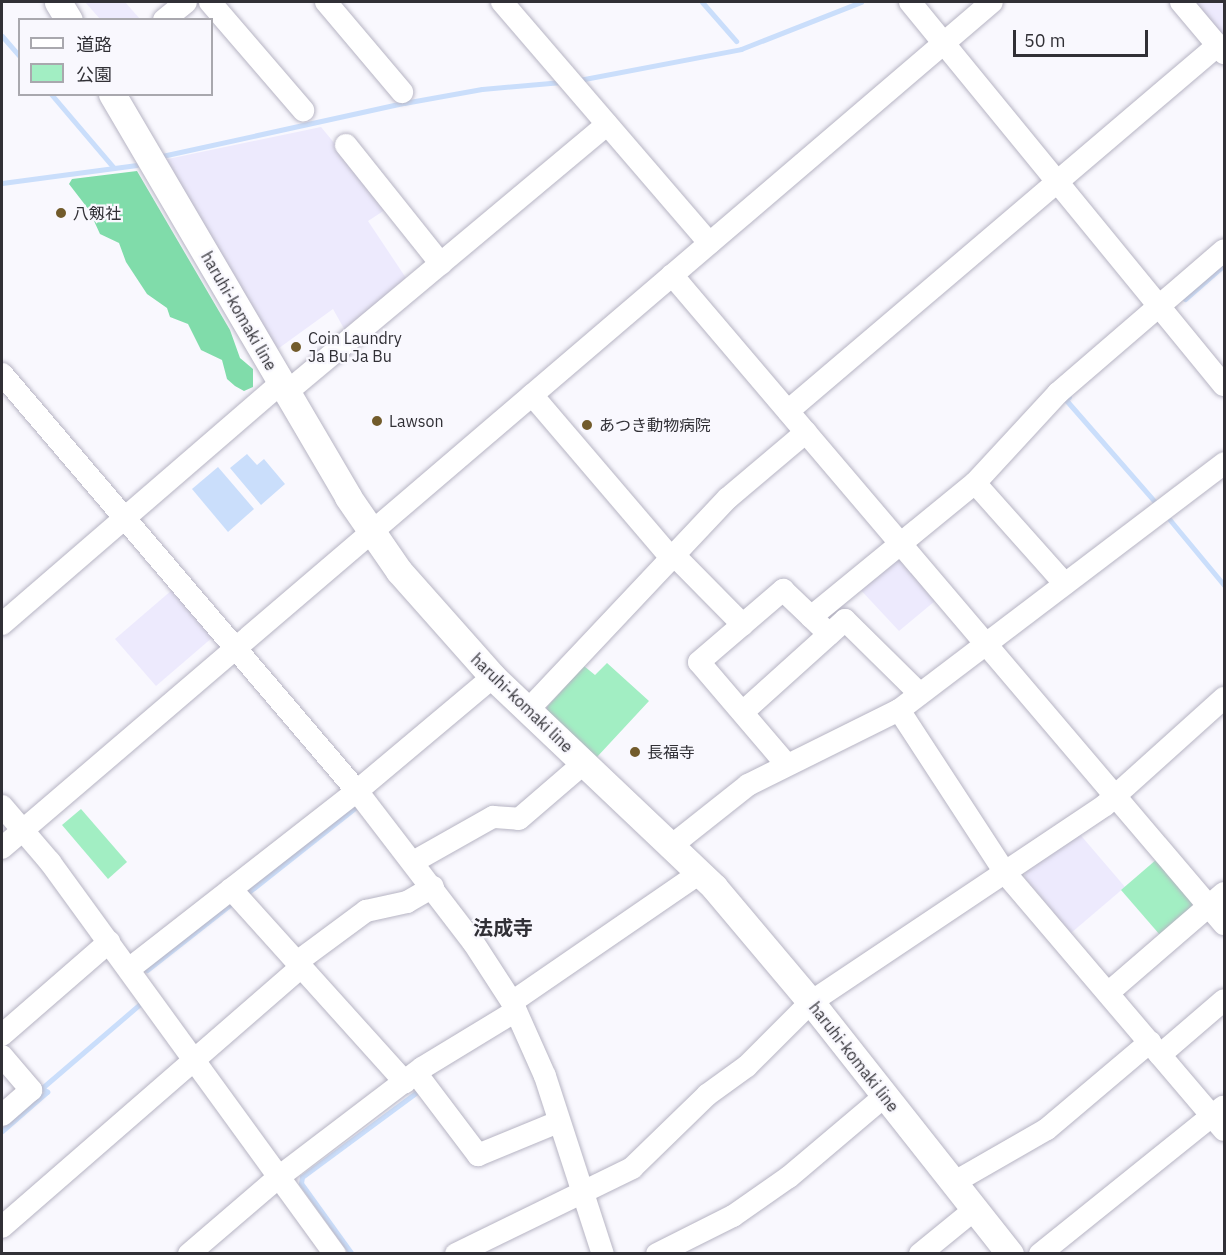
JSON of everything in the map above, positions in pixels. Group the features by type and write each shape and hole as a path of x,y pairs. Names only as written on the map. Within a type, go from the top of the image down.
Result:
{"main road":[{"path":"58,2 68,18"},
{"name":"haruhi-komaki line","path":"113,96 284,388 372,531 434,613 493,677 700,873 812,1002 1010,1254"}],"street":[{"path":"166,18 186,2"},
{"path":"210,2 303,110"},
{"path":"326,2 402,92"},
{"path":"502,2 709,243"},
{"path":"910,2 1224,385"},
{"path":"2,848 992,2"},
{"path":"788,411 1058,181 1221,49 1181,2"},
{"path":"2,624 125,518 441,264 607,124"},
{"path":"346,145 441,264"},
{"path":"811,617 975,483 1058,393 1224,250"},
{"path":"672,275 1115,796 1217,899 1224,924"},
{"path":"6,389 125,518 236,647 357,791 433,887 513,1007 545,1076 580,1191 603,1254"},
{"path":"531,395 673,557 743,625"},
{"path":"528,710 728,498 806,432"},
{"path":"671,846 748,784 899,710 1224,463"},
{"path":"975,483 1065,585"},
{"path":"788,765 744,711 699,662 783,590 829,634"},
{"path":"744,711 845,620 920,694"},
{"path":"129,969 357,791 493,677"},
{"path":"456,1254 580,1191 632,1168 707,1095 747,1066 812,1002 1006,874 1115,796 1224,698"},
{"path":"899,710 1006,874 1155,1048 1221,1117 1040,1254"},
{"path":"413,862 493,817 519,819 584,763"},
{"path":"2,806 109,942 335,1254"},
{"path":"189,1254 280,1176 410,1077 513,1007 700,873"},
{"path":"2,1227 299,965 366,911 406,902 433,887"},
{"path":"231,890 299,965 410,1077 478,1155 558,1122"},
{"path":"1108,993 1217,899"},
{"path":"2,1035 109,942"},
{"path":"953,1184 1047,1129 1155,1048 1224,1000"},
{"path":"2,1056 31,1090 2,1115"},
{"path":"657,1254 733,1216 789,1177 885,1096"},
{"path":"920,1254 974,1210"}],"shaded area":[{"path":"85,2 125,2 139,18 99,18"},
{"path":"1189,2 1224,2 1224,43"},
{"path":"321,127 388,208 368,221 408,281 347,334 333,309 275,351 163,160"},
{"path":"898,558 935,601 899,631 857,586"},
{"path":"172,590 213,637 156,686 115,639"},
{"path":"1078,832 1125,887 1071,933 1025,878 1026,867"}],"green space":[{"path":"137,171 230,330 240,358 253,369 253,387 244,391 227,379 222,360 201,350 188,324 170,317 167,308 147,294 126,262 119,243 100,234 89,210 69,184 72,179"},
{"path":"607,663 649,701 597,757 547,711 547,707 584,666 595,675"},
{"path":"81,809 127,862 108,879 62,825"},
{"path":"1157,859 1192,901 1192,909 1160,935 1121,890"}],"water":[{"path":"247,454 257,465 264,459 285,484 261,505 230,468"},
{"path":"218,467 254,509 228,532 192,489"}],"waterway":[{"path":"702,2 736,41"},
{"path":"579,80 741,49 861,2"},
{"path":"2,36 18,55"},
{"path":"162,156 404,103 482,89 562,82"},
{"path":"53,96 114,168"},
{"path":"2,183 137,165"},
{"path":"1185,299 1224,265"},
{"path":"1069,397 1066,400 1155,502"},
{"path":"1170,520 1224,585"},
{"path":"245,895 356,807"},
{"path":"147,970 232,903"},
{"path":"2,1131 47,1092 42,1088 139,1005"},
{"path":"352,1254 301,1183 302,1177 417,1092"}],"place":[{"name":"八剱社","path":"61,213"},
{"name":"Coin Laundry Ja Bu Ja Bu","path":"296,347"},
{"name":"Lawson","path":"377,421"},
{"name":"あつき動物病院","path":"587,425"},
{"name":"長福寺","path":"635,752"}],"district":[{"name":"法成寺","path":"503,927"}]}
